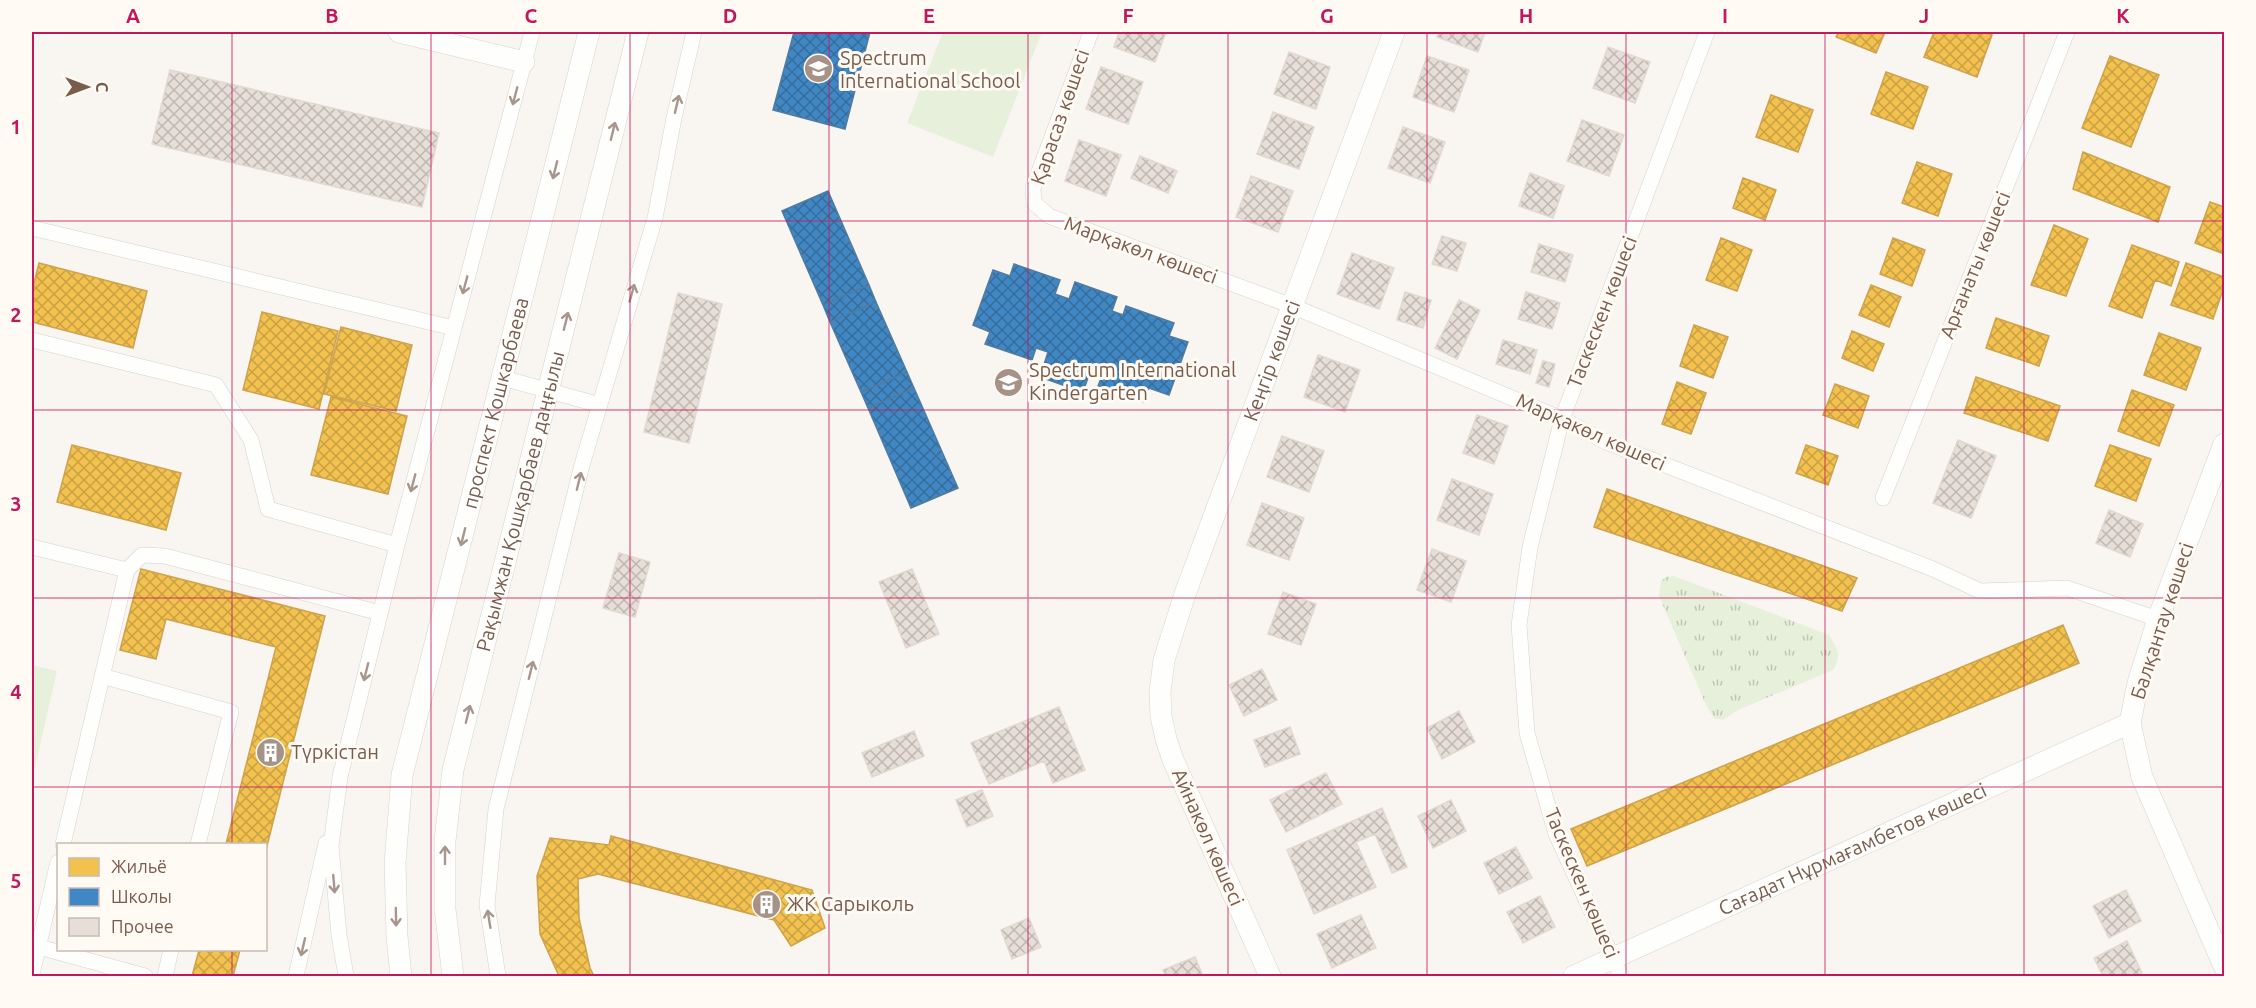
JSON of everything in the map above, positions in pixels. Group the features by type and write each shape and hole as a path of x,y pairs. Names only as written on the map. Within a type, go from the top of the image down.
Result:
{"street":[{"path":"399,32 524,62"},
{"path":"296,976 397,545 532,32"},
{"name":"проспект Кошкарбаева","path":"401,976 397,936 395,863 402,775 589,32"},
{"name":"Рақымжан Қошқарбаев даңғылы","path":"453,976 445,909 445,841 453,770 638,32"},
{"path":"498,976 487,905 496,809 582,465 655,218 674,117 694,32"},
{"name":"Қарасаз көшесі","path":"1034,203 1034,188 1091,32"},
{"name":"Кеңгір көшесі","path":"1160,692 1164,660 1185,594 1394,32"},
{"name":"Таскескен көшесі","path":"1617,967 1556,834 1527,733 1519,625 1530,547 1562,419 1707,32"},
{"name":"Арғанаты көшесі","path":"1883,498 2067,32"},
{"name":"Марқакөл көшесі","path":"1034,203 1049,216 1292,306 1562,419 1606,442 1933,569 1980,591 2067,588 2158,619"},
{"path":"32,228 454,328"},
{"path":"32,340 216,385 251,440 268,509 397,545"},
{"path":"503,378 600,405"},
{"name":"Балқантау көшесі","path":"2224,444 2158,619 2138,682 2130,723 2142,777 2224,966"},
{"path":"32,546 127,570"},
{"path":"63,843 127,570 142,555 165,556 380,613"},
{"path":"102,676 231,712 198,843"},
{"name":"Айнакөл көшесі","path":"1160,692 1161,717 1173,760 1270,976"},
{"name":"Сағадат Нұрмағамбетов көшесі","path":"1574,976 1617,967 2130,723"},
{"path":"339,788 331,846 339,935 346,976"},
{"path":"32,974 57,866"},
{"path":"39,947 145,976"},
{"path":"165,976 171,951"}],"green space":[{"path":"943,32 1042,32 993,157 907,123"},
{"path":"1674,576 1829,635 1838,652 1833,670 1738,710 1723,720 1714,718 1706,705 1659,596 1661,581 1666,577"},
{"path":"32,665 57,671 32,780"}],"building: Жильё":[{"path":"1839,32 1868,34 1869,32 1885,32 1876,53 1836,37"},
{"path":"1934,32 1982,32 1992,35 1977,77 1924,57"},
{"path":"2110,56 2159,75 2131,147 2082,128"},
{"path":"1886,72 1928,87 1913,129 1871,114"},
{"path":"1771,95 1813,110 1798,152 1756,137"},
{"path":"2083,152 2170,187 2158,222 2073,189"},
{"path":"1917,162 1952,174 1938,216 1902,203"},
{"path":"1743,178 1776,190 1765,220 1733,208"},
{"path":"2210,202 2224,207 2224,254 2195,243"},
{"path":"2054,225 2088,239 2066,296 2031,285"},
{"path":"1721,238 1752,250 1737,291 1706,280"},
{"path":"1893,238 1925,250 1912,286 1880,274"},
{"path":"2132,245 2179,262 2171,286 2155,280 2142,318 2109,306"},
{"path":"39,263 147,291 133,348 32,322 32,291"},
{"path":"2186,263 2224,277 2224,287 2213,319 2171,305"},
{"path":"1871,285 1901,297 1889,327 1859,315"},
{"path":"262,312 338,331 319,409 243,390"},
{"path":"1996,318 2049,336 2039,366 1986,348"},
{"path":"1694,325 1728,337 1713,378 1680,366"},
{"path":"341,327 412,345 396,411 324,394"},
{"path":"1852,331 1884,344 1873,371 1842,358"},
{"path":"2159,333 2201,348 2186,390 2144,375"},
{"path":"1976,377 2060,406 2048,441 1964,413"},
{"path":"1677,382 1706,393 1691,434 1662,424"},
{"path":"1835,384 1869,396 1858,428 1823,415"},
{"path":"2132,390 2174,405 2159,446 2118,431"},
{"path":"331,397 407,416 388,494 311,475"},
{"path":"72,445 181,473 166,530 57,502"},
{"path":"1806,445 1838,456 1828,485 1796,473"},
{"path":"2110,445 2151,459 2136,501 2095,486"},
{"path":"1607,489 1857,578 1842,611 1594,527"},
{"name":"Түркістан","path":"141,569 325,616 267,846 267,843 226,843 276,647 166,619 156,659 120,650"},
{"path":"2063,625 2079,663 1587,866 1571,829"},
{"name":"ЖК Сарыколь","path":"611,836 812,890 825,928 791,946 774,920 598,874 578,879 579,918 590,968 594,976 559,976 540,934 537,876 550,838 609,845"},
{"path":"199,951 240,951 233,976 192,976"}],"building: Школы":[{"path":"794,32 870,32 845,129 773,110"},
{"path":"828,191 869,285 823,305 782,211"},
{"path":"1014,264 1060,280 1055,294 1069,299 1075,282 1117,297 1112,311 1123,315 1126,306 1174,323 1169,336 1188,342 1169,395 1149,388 1144,402 1098,386 1103,373 1091,369 1083,392 1040,377 1048,352 1036,348 1032,360 985,344 990,332 973,325 993,270 1010,276"},
{"path":"869,285 876,302 830,322 823,305"},
{"path":"876,302 907,372 861,392 830,322"},
{"path":"907,372 914,388 868,408 861,392"},
{"path":"914,388 958,488 911,508 868,408"}],"building: Прочее":[{"path":"1119,32 1166,32 1155,62 1114,47"},
{"path":"1439,32 1485,32 1478,52 1437,37"},
{"path":"1608,47 1650,62 1635,103 1593,88"},
{"path":"1289,52 1330,67 1316,109 1274,94"},
{"path":"1427,56 1469,70 1454,112 1413,97"},
{"path":"1101,67 1143,82 1128,124 1086,109"},
{"path":"170,70 439,133 422,207 152,144"},
{"path":"1273,112 1314,127 1299,169 1257,154"},
{"path":"1582,120 1624,135 1609,176 1567,161"},
{"path":"1403,127 1445,142 1430,183 1388,168"},
{"path":"1079,140 1121,155 1106,196 1065,181"},
{"path":"1140,156 1177,171 1168,193 1131,178"},
{"path":"1530,173 1564,186 1553,218 1519,206"},
{"path":"1251,176 1293,191 1278,232 1236,217"},
{"path":"1442,236 1466,243 1457,271 1432,264"},
{"path":"1539,244 1573,255 1565,282 1531,272"},
{"path":"1352,253 1394,268 1379,309 1337,294"},
{"path":"1405,292 1431,300 1423,328 1397,320"},
{"path":"1526,292 1560,303 1552,329 1518,319"},
{"path":"678,293 722,304 689,443 644,432"},
{"path":"1459,300 1480,310 1457,359 1435,348"},
{"path":"1503,340 1537,350 1530,374 1496,364"},
{"path":"1318,355 1360,370 1345,412 1304,397"},
{"path":"1543,361 1555,364 1549,387 1536,383"},
{"path":"1477,415 1508,426 1494,464 1463,453"},
{"path":"1282,436 1324,451 1309,492 1267,477"},
{"path":"1958,440 1996,456 1971,518 1933,503"},
{"path":"1452,479 1493,494 1479,535 1437,520"},
{"path":"1262,503 1304,518 1289,560 1247,545"},
{"path":"2109,510 2143,524 2130,557 2096,543"},
{"path":"1432,549 1466,561 1451,602 1417,590"},
{"path":"619,553 650,562 635,617 603,608"},
{"path":"912,569 939,634 906,648 879,582"},
{"path":"1283,592 1316,604 1301,645 1268,634"},
{"path":"1262,669 1277,700 1244,716 1229,685"},
{"path":"1059,707 1085,770 1053,783 1044,761 989,784 971,743"},
{"path":"1459,711 1475,742 1442,759 1427,728"},
{"path":"1290,727 1300,754 1265,767 1254,740"},
{"path":"914,731 924,756 872,777 862,753"},
{"path":"1326,773 1342,804 1286,832 1270,800"},
{"path":"982,790 993,816 967,827 956,800"},
{"path":"1451,800 1466,831 1433,848 1418,816"},
{"path":"1382,808 1407,867 1392,873 1375,834 1356,842 1376,887 1314,914 1287,850"},
{"path":"1516,847 1532,878 1499,894 1484,863"},
{"path":"2126,890 2141,921 2109,938 2093,906"},
{"path":"1540,896 1555,927 1523,943 1507,912"},
{"path":"1361,915 1376,948 1332,968 1317,934"},
{"path":"1029,918 1041,947 1012,959 1001,930"},
{"path":"2127,941 2142,973 2134,976 2103,976 2094,958"},
{"path":"1195,957 1203,976 1166,976 1163,970"}],"place":[{"name":"Spectrum International School","path":"819,69"},
{"name":"Spectrum International Kindergarten","path":"1008,382"},
{"name":"Түркістан","path":"270,752"},
{"name":"ЖК Сарыколь","path":"766,904"}]}
